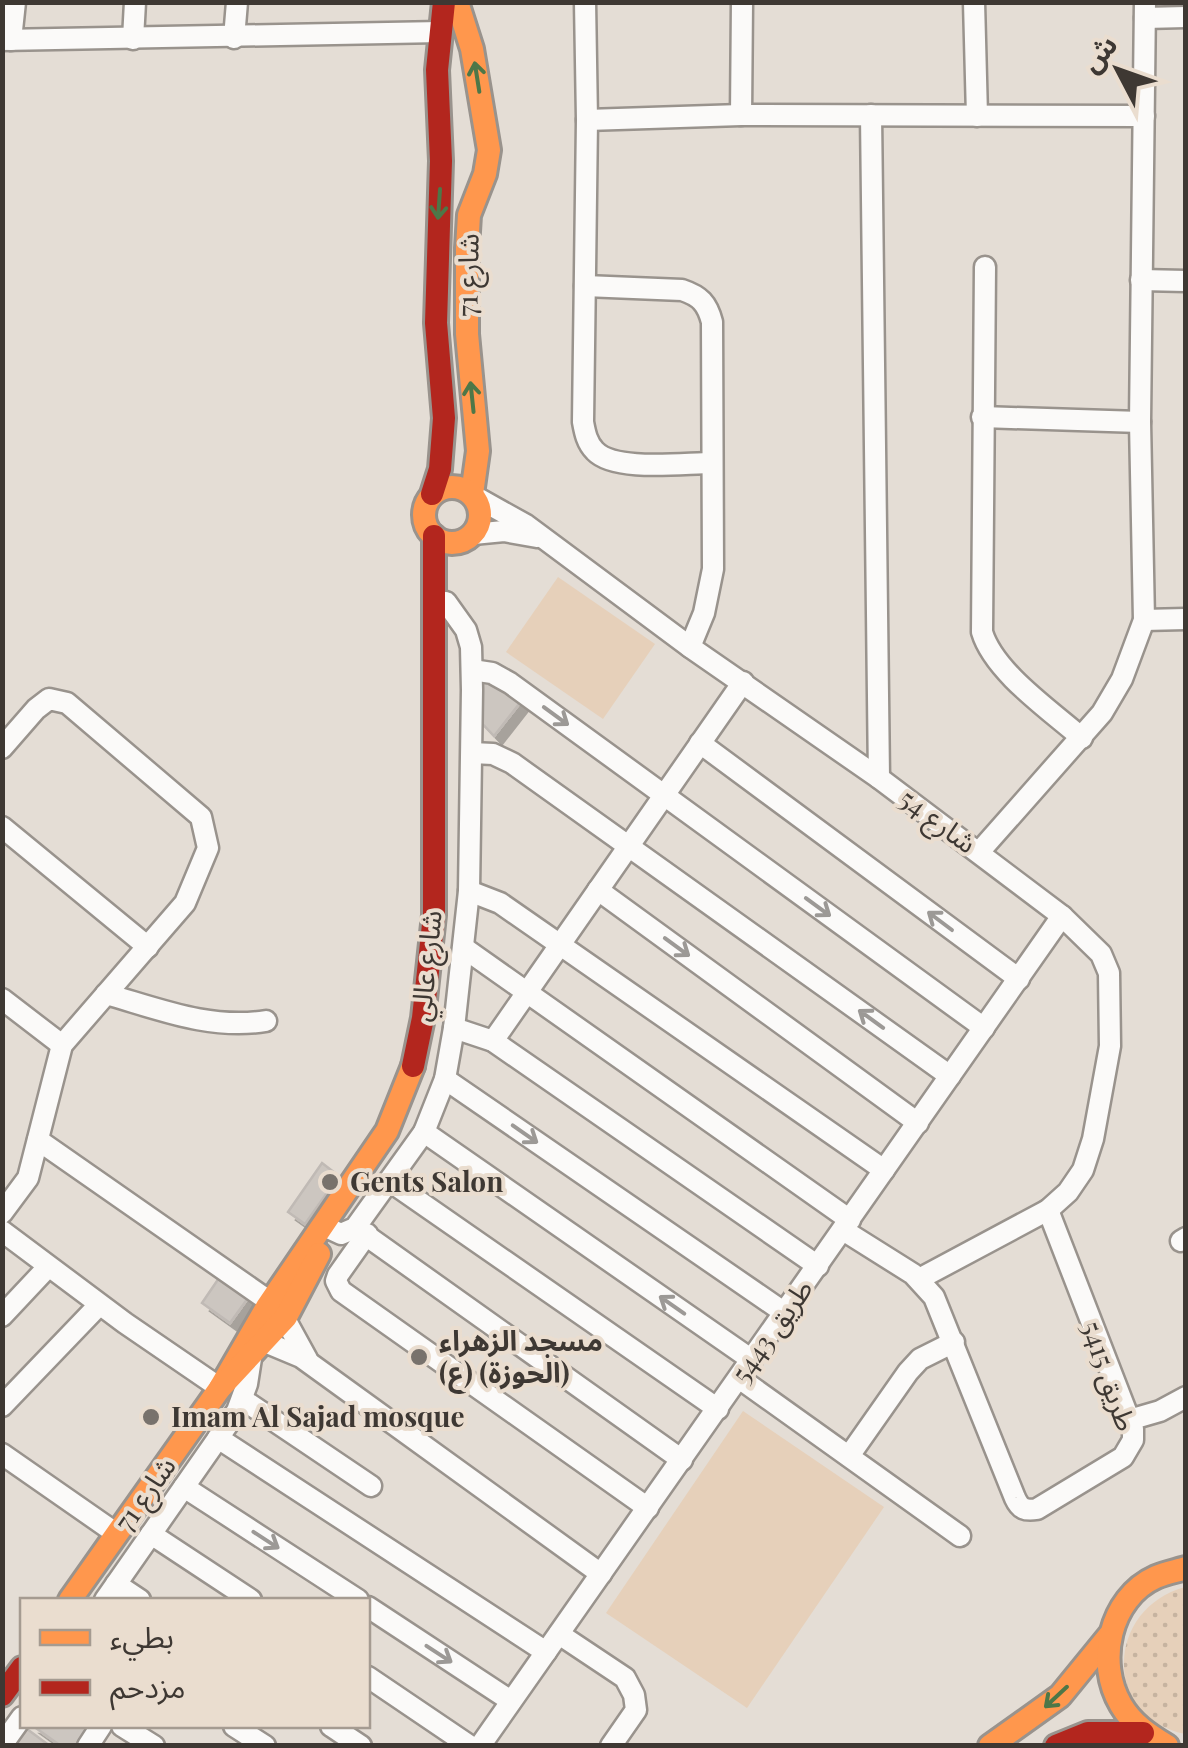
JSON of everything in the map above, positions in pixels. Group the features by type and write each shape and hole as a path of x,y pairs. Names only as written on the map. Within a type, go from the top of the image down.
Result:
{"street":[{"path":"16,2 7,40 441,32"},
{"path":"133,40 135,2"},
{"path":"234,38 237,2"},
{"name":"شارع 71","path":"432,494 440,469 444,418 436,323 441,161 437,70 444,2"},
{"name":"شارع 71","path":"457,2 472,48 488,150 468,231 467,334 478,451 473,495"},
{"path":"585,2 586,438 606,460 712,463"},
{"path":"741,115 742,2"},
{"path":"974,2 977,116"},
{"path":"980,851 1082,738 1122,679 1144,620 1140,422 1145,10 1186,17"},
{"path":"587,120 741,115 1144,116"},
{"path":"871,115 879,778"},
{"path":"985,266 982,632 992,656 1082,738"},
{"path":"1141,280 1186,281"},
{"path":"586,286 682,290 697,295 708,306 712,322 713,569 704,613 690,647"},
{"path":"982,417 1140,422"},
{"path":"449,486 473,495 480,517 468,538 447,543 434,536 424,518 424,508 432,494 449,486"},
{"name":"شارع 54","path":"473,495 544,539 690,647 879,778 980,851 1088,938 1108,973 1110,1046 1084,1170 1048,1210"},
{"name":"شارع 54","path":"468,538 504,531 544,539"},
{"name":"شارع عالي","path":"220,1388 278,1309 312,1273 326,1227 395,1116 417,1048 426,994 435,860 434,536"},
{"name":"شارع عالي","path":"432,683 442,653 454,559 468,538"},
{"path":"446,602 466,630 472,670 469,891 454,1028 445,1079 424,1132 361,1231 336,1281 341,1290 648,1508"},
{"path":"1144,620 1186,618"},
{"path":"472,670 502,677 984,1028"},
{"path":"493,1041 743,682"},
{"path":"2,748 49,699 67,703 202,817 208,848 185,903 62,1045 28,1178 2,1213"},
{"path":"700,743 1018,979"},
{"path":"472,753 503,758 950,1076"},
{"path":"2,827 148,947"},
{"path":"598,890 918,1123"},
{"path":"469,891 500,903 884,1170"},
{"name":"طريق 5443","path":"480,1746 1062,916"},
{"name":"طريق 5415","path":"464,948 919,1279 934,1297 954,1342 1015,1498 1019,1506 1028,1510 1037,1509 1124,1456 1133,1440 1129,1420 1048,1210"},
{"path":"106,994 199,1020 232,1024 266,1021"},
{"path":"2,999 62,1045"},
{"path":"454,1028 493,1041 818,1266"},
{"path":"445,1079 785,1313"},
{"path":"424,1132 745,1369 850,1456 960,1536"},
{"path":"38,1140 278,1309 309,1362"},
{"path":"391,1182 718,1409"},
{"path":"919,1279 1048,1210"},
{"path":"326,1227 341,1234 361,1231 682,1460"},
{"path":"2,1232 220,1388"},
{"path":"2,1316 48,1268"},
{"path":"2,1406 99,1305"},
{"path":"110,1592 242,1399 255,1342 293,1352 309,1362 601,1574"},
{"path":"850,1456 920,1359 954,1342"},
{"name":"شارع 71","path":"71,1598 220,1388"},
{"path":"1129,1420 1160,1411 1186,1397"},
{"path":"242,1399 370,1486"},
{"path":"200,1416 215,1442 546,1652"},
{"path":"2,1454 117,1534"},
{"path":"184,1487 355,1598"},
{"path":"151,1534 248,1598"},
{"path":"990,1746 1060,1696 1109,1636 1134,1593 1155,1578 1186,1568"},
{"path":"370,1608 511,1700"},
{"path":"558,1634 626,1678 636,1710 612,1746"},
{"path":"1109,1636 1106,1663 1111,1690 1124,1714 1144,1733 1168,1746"},
{"path":"3,1695 20,1671"},
{"path":"370,1679 470,1746"},
{"path":"2,1745 20,1720"},
{"path":"125,1728 154,1746"},
{"path":"237,1728 264,1746"},
{"path":"334,1728 361,1746"},
{"path":"1056,1746 1088,1733 1144,1733"}],"shaded area":[{"path":"558,577 655,644 603,719 506,652"},
{"path":"743,1411 884,1507 747,1708 606,1613"},
{"path":"1185,1587 1185,1734 1158,1724 1139,1707 1127,1686 1124,1662 1128,1639 1140,1617 1159,1599"}],"building":[{"path":"493,676 523,699 494,736 476,717 477,678"},
{"path":"322,1163 339,1176 305,1224 288,1212"},
{"path":"219,1278 248,1298 230,1323 202,1303"},
{"path":"36,1728 88,1728 75,1746 61,1746"},
{"path":"27,1729 50,1746 15,1746"}],"traffic: slow":[{"path":"457,2 472,49 489,150 485,174 469,215 467,248 467,334 478,451 472,494"},
{"path":"452,487 472,495 480,515 472,535 452,543 432,535 424,515 432,495 452,487"},
{"path":"220,1388 267,1307 387,1131 413,1066"},
{"path":"71,1598 220,1388 286,1317 319,1254"},
{"path":"1167,1746 1125,1712 1113,1688 1109,1652 1112,1633 1127,1600 1156,1577 1186,1568"},
{"path":"990,1746 1060,1696 1109,1636"}],"traffic: jam":[{"path":"432,494 440,469 444,418 436,323 441,161 437,70 444,2"},
{"path":"413,1066 423,1018 434,915 434,536"},
{"path":"2,1695 20,1671"},
{"path":"1056,1746 1088,1733 1143,1733"}],"place":[{"name":"Gents Salon","path":"330,1182"},
{"name":"مسجد الزهراء (ع) (الحوزة)","path":"419,1357"},
{"name":"Imam Al Sajad mosque","path":"151,1417"}]}
